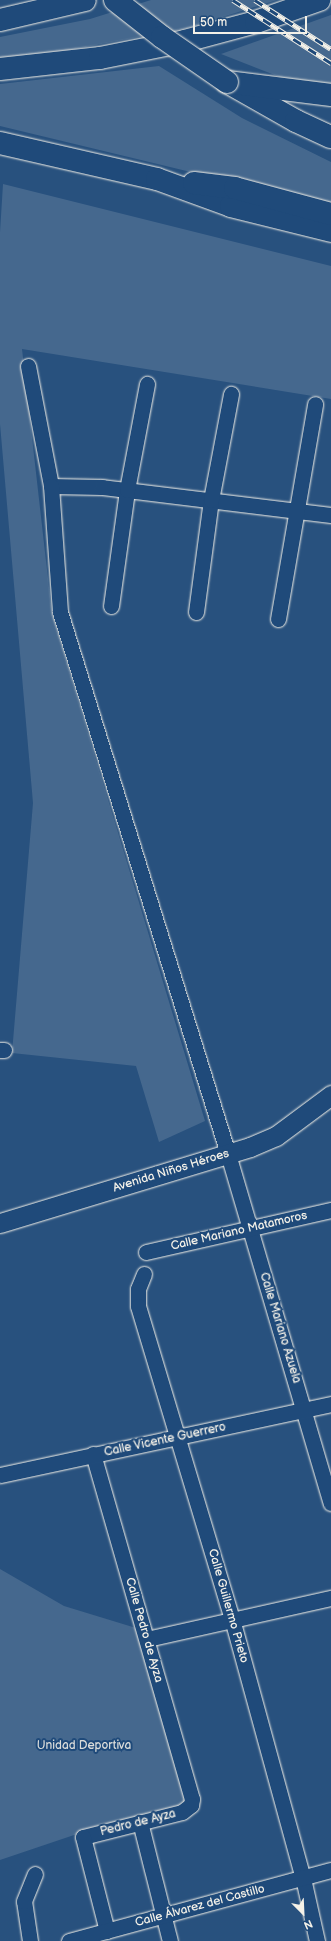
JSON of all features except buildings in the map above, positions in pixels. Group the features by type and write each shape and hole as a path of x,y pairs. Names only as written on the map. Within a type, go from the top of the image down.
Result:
{"main road":[{"path":"0,20 85,0"},
{"path":"116,0 162,37 227,82 296,121 331,137"},
{"path":"0,69 100,58 185,41 256,22 319,0"},
{"path":"227,82 331,94"},
{"path":"0,143 157,179 235,188 331,214"},
{"path":"157,179 231,206 331,231"}],"street":[{"name":"Calle Mariano Azuela","path":"28,366 52,486 60,612 228,1154 331,1503"},
{"path":"111,606 127,490 147,384"},
{"path":"196,612 211,500 231,394"},
{"path":"278,619 315,404"},
{"path":"52,486 127,490 331,515"},
{"name":"Avenida Niños Héroes","path":"0,1223 228,1154 276,1136 331,1095"},
{"name":"Calle Mariano Matamoros","path":"146,1252 331,1210"},
{"name":"Calle Guillermo Prieto","path":"144,1274 138,1289 138,1306 179,1438 232,1619 303,1878 316,1941"},
{"name":"Calle Vicente Guerrero","path":"0,1475 93,1454 179,1438 331,1404"},
{"name":"Calle Pedro de Ayza","path":"93,1454 192,1792 191,1805"},
{"path":"147,1639 331,1598"},
{"name":"Pedro de Ayza","path":"107,1930 83,1837 182,1812 191,1805"},
{"path":"140,1822 170,1941"},
{"name":"Calle Álvarez del Castillo","path":"69,1941 331,1870"},
{"path":"30,1941 24,1901 35,1874"}],"green space":[{"path":"151,0 277,0 187,28 48,54 0,59 0,37 90,19"},
{"path":"331,15 331,84 285,79 221,54"},
{"path":"159,66 242,118 331,162 331,206 0,126 0,84"},
{"path":"3,184 331,266 331,399 22,349 52,614 205,1121 159,1142 136,1066 12,1053 33,803 0,424 0,232"},
{"name":"Unidad Deportiva","path":"0,1569 64,1606 136,1628 189,1803 80,1833 0,1860"}],"railway":[{"path":"233,0 331,63"},
{"path":"255,0 331,49"}]}
